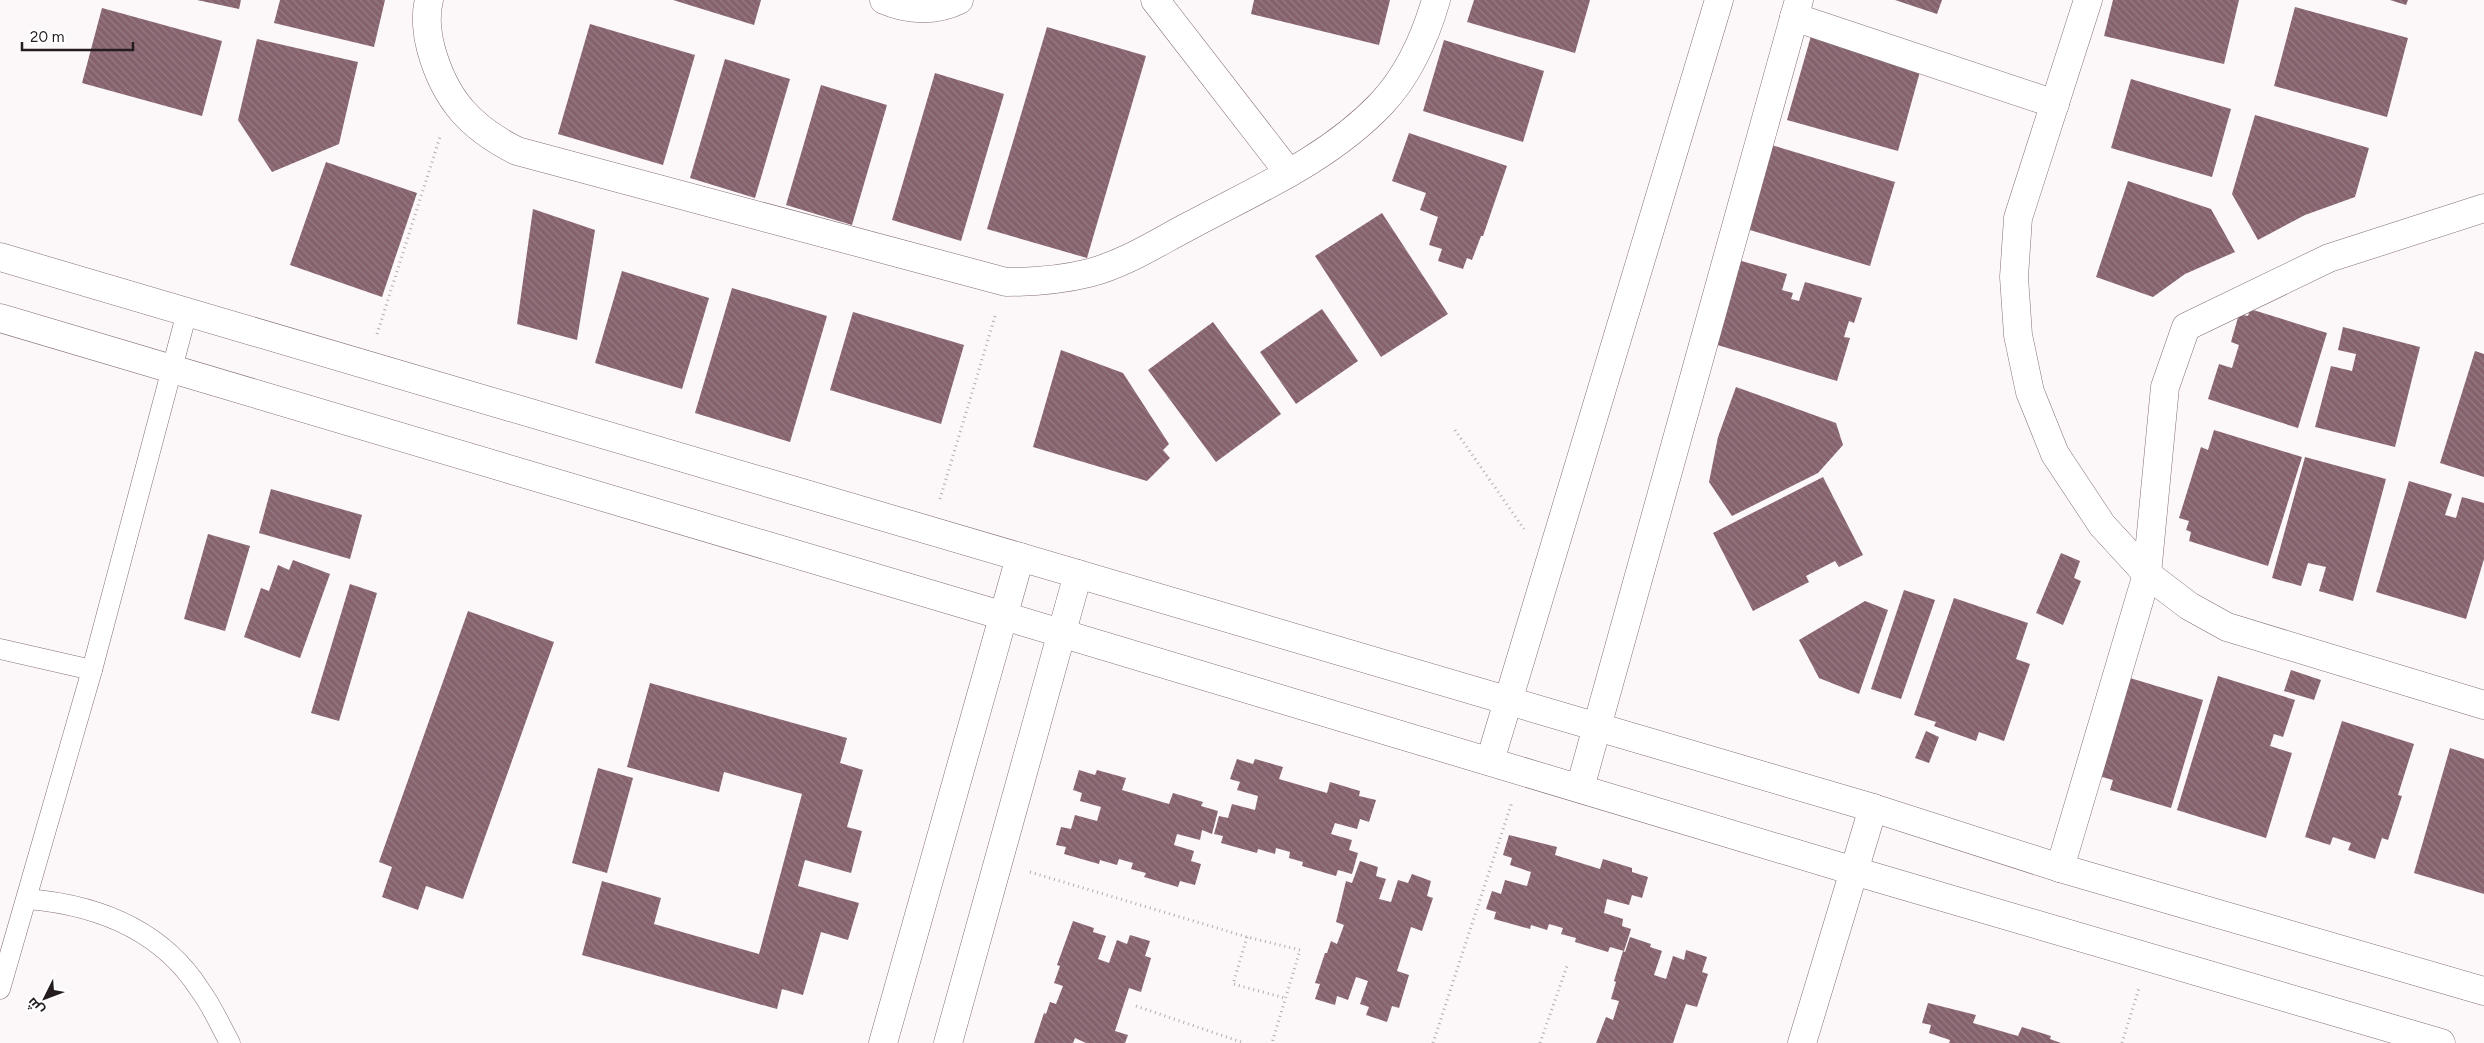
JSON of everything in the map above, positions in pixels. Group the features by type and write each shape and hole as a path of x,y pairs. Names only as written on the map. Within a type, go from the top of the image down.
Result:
{"street":[{"path":"429,0 427,6 428,39 437,71 452,100 471,121 492,138 517,151 1006,282 1062,279 1116,264 1289,173 1331,148 1355,130 1383,101 1407,69 1426,34 1436,0"},
{"path":"884,0 899,6 925,9 951,4 959,0"},
{"path":"1155,0 1289,173"},
{"path":"1490,761 1720,0"},
{"path":"2088,0 2018,218 2014,277 2018,335 2030,392 2055,454 2102,525 2147,574 2189,606 2227,627 2484,705"},
{"path":"1580,788 1797,8 2055,104"},
{"path":"2060,868 2147,574 2165,387 2186,327 2329,258 2484,208"},
{"path":"0,256 1873,808 2060,868 2484,991"},
{"path":"0,318 174,368 1522,770 1854,871 2442,1043"},
{"path":"883,1043 1020,557"},
{"path":"948,1043 1078,574"},
{"path":"1802,1043 1873,808"}],"lane":[{"path":"0,989 28,899 92,670 188,312"},
{"path":"0,649 92,670"},
{"path":"28,899 61,902 94,910 125,923 154,941 178,963 200,989 230,1043"}],"path":[{"path":"367,365 452,100"},
{"path":"930,530 1006,282"},
{"path":"1455,430 1549,565"},
{"path":"1433,1043 1522,770"},
{"path":"998,862 1247,937 1300,950 1272,1043"},
{"path":"1247,937 1233,984 1286,998"},
{"path":"2122,1043 2148,957"},
{"path":"1540,1043 1566,966"},
{"path":"1136,1006 1244,1043"}],"building":[{"path":"197,0 241,0 239,9"},
{"path":"280,0 385,0 374,47 274,23"},
{"path":"673,0 761,0 754,25"},
{"path":"1254,0 1390,0 1379,45 1251,14"},
{"path":"1474,0 1590,0 1575,53 1467,22"},
{"path":"1895,0 1942,0 1937,14"},
{"path":"2113,0 2239,0 2224,64 2104,36"},
{"path":"2390,0 2408,0 2406,5"},
{"path":"2295,7 2408,38 2387,117 2274,86"},
{"path":"102,8 222,41 202,116 82,83"},
{"path":"590,24 695,55 663,165 558,134"},
{"path":"1047,27 1146,56 1087,258 987,229"},
{"path":"1811,36 1921,68 1898,151 1787,120"},
{"path":"257,39 358,62 339,144 272,172 238,120"},
{"path":"1444,40 1544,71 1523,142 1423,111"},
{"path":"725,59 790,79 755,198 690,178"},
{"path":"935,73 1004,94 961,241 892,220"},
{"path":"2131,79 2231,109 2212,177 2111,148"},
{"path":"821,85 887,105 852,225 786,205"},
{"path":"2255,115 2369,148 2355,197 2305,215 2258,240 2232,194"},
{"path":"1409,133 1507,166 1483,236 1481,236 1472,260 1467,258 1463,269 1438,261 1442,249 1429,245 1438,217 1420,210 1426,193 1392,181"},
{"path":"1768,144 1895,182 1870,266 1743,228"},
{"path":"326,162 417,193 382,297 290,265"},
{"path":"2128,181 2211,209 2235,252 2185,274 2153,297 2096,277"},
{"path":"533,209 595,230 577,340 517,324"},
{"path":"1382,213 1448,314 1381,357 1315,256"},
{"path":"1738,260 1787,274 1782,290 1793,293 1791,299 1799,301 1805,282 1862,298 1854,323 1849,321 1844,337 1850,338 1837,381 1714,344"},
{"path":"622,271 709,298 682,389 595,363"},
{"path":"732,288 827,316 790,442 695,413"},
{"path":"1322,309 1358,361 1296,404 1260,352"},
{"path":"2250,309 2327,333 2298,428 2208,399 2219,364 2232,368 2239,345 2231,342 2239,314 2248,316"},
{"path":"853,312 964,345 941,424 830,390"},
{"path":"1213,322 1281,414 1216,462 1148,370"},
{"path":"2343,327 2420,347 2395,447 2315,427 2331,366 2352,371 2356,354 2338,350"},
{"path":"1061,350 1123,373 1169,444 1163,450 1170,458 1147,481 1033,447"},
{"path":"2475,351 2484,354 2484,477 2440,463"},
{"path":"1736,387 1836,423 1843,445 1818,473 1732,516 1709,482 1718,437"},
{"path":"2214,430 2302,457 2268,566 2189,541 2191,532 2186,530 2189,521 2179,518 2201,447 2208,450"},
{"path":"2305,457 2386,479 2353,601 2319,591 2326,567 2308,563 2301,586 2272,578"},
{"path":"1823,477 1863,555 1839,567 1835,561 1806,576 1809,582 1753,611 1713,533"},
{"path":"2409,481 2452,494 2445,515 2456,518 2462,497 2484,503 2484,559 2466,619 2376,592"},
{"path":"271,489 362,515 350,559 259,533"},
{"path":"208,534 250,546 225,631 184,619"},
{"path":"2061,553 2080,561 2074,578 2081,581 2063,625 2036,613"},
{"path":"293,560 330,574 300,658 244,637 261,588 269,591 278,565 289,570"},
{"path":"350,584 377,593 339,721 311,713"},
{"path":"1904,590 1935,600 1901,699 1871,689"},
{"path":"1954,598 2028,623 2016,659 2030,664 2004,741 1979,732 1976,741 1934,726 1936,722 1914,715"},
{"path":"1865,601 1888,610 1859,694 1819,678 1799,640"},
{"path":"468,611 554,642 463,899 426,886 418,910 382,897 392,867 379,862"},
{"path":"2291,670 2321,680 2314,700 2284,691"},
{"path":"2120,675 2203,700 2171,808 2110,790 2113,780 2091,774"},
{"path":"2218,676 2295,700 2283,737 2274,734 2270,746 2292,753 2266,838 2177,810"},
{"path":"650,683 847,738 840,763 863,770 847,827 862,831 851,873 805,860 798,886 859,903 848,940 821,932 803,995 782,989 777,1009 582,955 602,881 661,898 654,924 759,954 802,794 724,772 719,792 627,767"},
{"path":"2342,721 2414,744 2398,795 2402,796 2388,840 2382,838 2375,859 2348,850 2351,843 2333,837 2330,845 2305,837"},
{"path":"1926,731 1939,737 1929,763 1915,758"},
{"path":"2450,748 2484,759 2484,894 2414,873"},
{"path":"1237,759 1253,764 1255,759 1283,767 1279,779 1327,793 1330,782 1360,791 1359,796 1376,800 1369,822 1360,819 1357,829 1335,823 1331,834 1352,840 1349,850 1358,853 1352,874 1338,870 1336,876 1302,866 1303,862 1289,858 1290,852 1276,848 1275,854 1258,849 1257,853 1221,843 1223,836 1214,834 1219,816 1228,818 1232,804 1255,810 1258,796 1237,790 1240,782 1230,779"},
{"path":"598,768 633,778 607,873 572,863"},
{"path":"1079,770 1095,775 1097,770 1126,778 1122,790 1169,804 1173,793 1203,802 1201,806 1218,811 1212,834 1202,830 1200,840 1177,834 1174,845 1194,851 1191,861 1201,864 1195,885 1180,881 1178,887 1144,877 1146,873 1131,869 1133,863 1119,859 1117,865 1100,860 1099,864 1064,854 1066,847 1056,845 1061,827 1071,829 1075,815 1097,821 1101,807 1080,801 1082,793 1073,790"},
{"path":"1509,835 1557,847 1555,855 1600,869 1603,859 1632,868 1632,872 1648,877 1642,898 1632,895 1629,905 1607,899 1604,913 1623,919 1622,926 1631,929 1624,951 1610,947 1608,952 1575,942 1576,938 1561,934 1563,928 1549,924 1547,930 1531,925 1530,929 1494,919 1496,912 1486,909 1492,891 1501,894 1505,880 1527,886 1531,872 1510,865 1512,858 1503,855"},
{"path":"1360,861 1378,867 1376,876 1386,879 1379,899 1391,902 1398,880 1408,883 1412,874 1431,881 1427,896 1433,898 1422,931 1411,927 1397,971 1409,975 1399,1008 1392,1006 1387,1022 1366,1015 1369,1007 1360,1004 1368,981 1356,977 1348,1000 1337,996 1335,1005 1315,999 1320,984 1315,983 1325,953 1327,953 1331,941 1337,944 1344,925 1336,922 1346,881 1352,883"},
{"path":"1073,921 1094,928 1093,932 1106,936 1098,959 1109,963 1117,940 1127,944 1130,935 1150,941 1145,956 1151,958 1141,992 1129,988 1115,1031 1128,1035 1125,1043 1086,1043 1075,1038 1073,1043 1034,1043 1044,1013 1046,1014 1050,1002 1056,1004 1063,986 1054,983 1060,966 1057,965"},
{"path":"1630,937 1651,944 1650,947 1662,951 1654,975 1666,979 1673,956 1684,960 1686,950 1707,957 1702,972 1708,974 1697,1007 1686,1004 1673,1043 1596,1043 1606,1017 1613,1020 1619,1001 1611,999 1616,982 1614,981 1623,951 1625,952"},
{"path":"1928,1003 1976,1015 1973,1023 2018,1036 2022,1027 2051,1036 2050,1039 2061,1043 1949,1043 1950,1040 1929,1033 1931,1025 1922,1023"}]}
